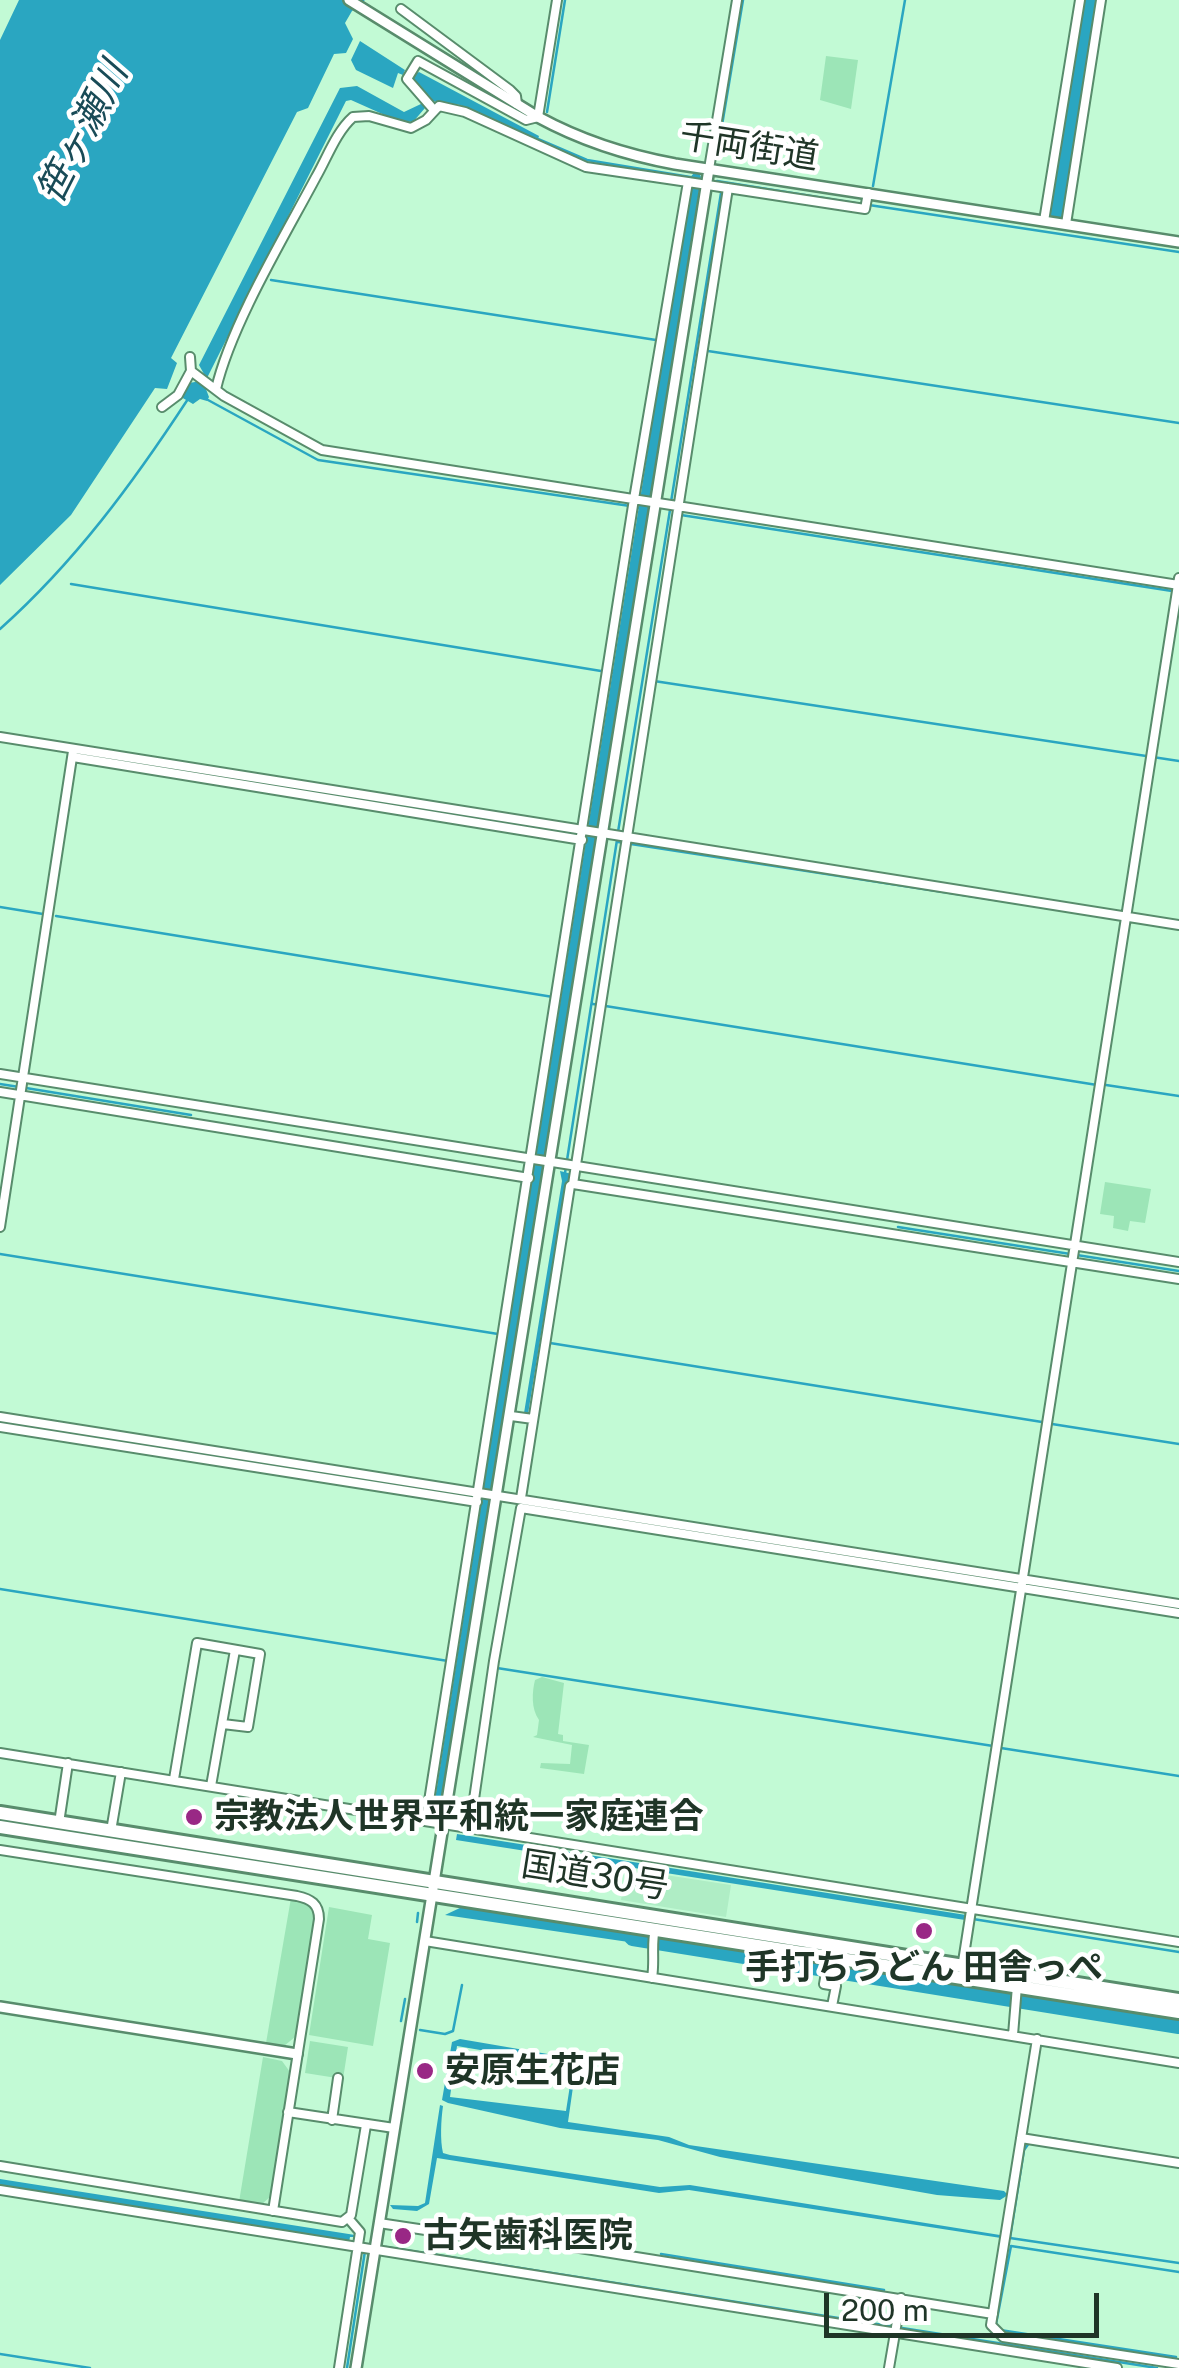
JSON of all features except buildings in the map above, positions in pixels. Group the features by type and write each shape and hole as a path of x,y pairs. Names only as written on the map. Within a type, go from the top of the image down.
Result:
{"highway":[{"name":"国道30号","path":"0,1814 961,1972 1017,1990 1179,2012"},
{"name":"国道30号","path":"0,1827 434,1888 654,1931 828,1959 1179,2000"}],"street":[{"name":"千両街道","path":"349,0 538,118 601,146 643,158 866,201 1044,221 1179,242"},
{"path":"556,0 538,118 526,120 418,62 408,74 409,84 429,104 458,109 586,167 728,188 866,201"},
{"path":"339,2368 366,2249 380,2222 388,2128 445,1823 485,1495 524,1418 570,1186 600,1005 606,836 650,680 661,506 696,184 709,169 737,0"},
{"path":"1044,221 1080,0"},
{"path":"1066,224 1102,0"},
{"path":"401,9 510,90 516,96 516,104"},
{"path":"209,383 346,122 360,114 411,128 426,120 429,104"},
{"path":"470,1826 519,1501 536,1166 606,836 661,506 696,184"},
{"path":"426,1820 485,1495 536,1166 606,836 661,506 728,188"},
{"path":"162,407 178,395 191,371 190,357"},
{"path":"191,371 322,450 1178,586 961,1972"},
{"path":"0,737 334,795 1179,924"},
{"path":"0,1227 73,752"},
{"path":"0,1074 22,1087 1074,1254 1179,1278"},
{"path":"0,1092 22,1087 357,1142 536,1166"},
{"path":"572,1172 1074,1254 1179,1262"},
{"path":"0,1417 65,1432 396,1485 485,1495 1179,1613"},
{"path":"0,1427 65,1432"},
{"path":"1023,1584 1179,1604"},
{"path":"174,1780 198,1644 260,1654 248,1728 222,1724"},
{"path":"212,1786 235,1650"},
{"path":"0,1753 68,1768 121,1772 470,1826 970,1915 1179,1942"},
{"path":"59,1823 68,1768"},
{"path":"111,1831 121,1772"},
{"path":"0,1850 310,1900 319,1919 273,2210"},
{"path":"652,1978 656,1958 652,1946 654,1931"},
{"path":"424,1941 1179,2063"},
{"path":"828,1959 824,1984 836,1986 832,2006"},
{"path":"1013,2035 1017,1990"},
{"path":"0,2008 297,2054"},
{"path":"1037,2039 992,2325 1003,2336 1179,2364"},
{"path":"332,2120 338,2078"},
{"path":"288,2112 388,2128"},
{"path":"0,2166 342,2222 348,2218 366,2125"},
{"path":"1022,2138 1179,2163"},
{"path":"0,2190 895,2329 1117,2368"},
{"path":"348,2218 360,2232 366,2249 356,2368"},
{"path":"380,2222 486,2239 517,2238 993,2314"},
{"path":"890,2368 900,2298"}],"shaded area":[{"path":"826,56 858,60 851,109 820,100"},
{"path":"1105,1182 1151,1189 1145,1223 1130,1221 1128,1231 1113,1228 1114,1216 1100,1214"},
{"path":"542,1677 564,1683 558,1734 563,1735 563,1741 589,1745 584,1774 540,1768 541,1763 570,1764 572,1745 533,1737 537,1735 539,1720 533,1706 534,1685"},
{"path":"626,1869 731,1885 726,1917 621,1900"},
{"path":"291,1898 308,1901 316,1914 295,2037 284,2046 266,2043"},
{"path":"329,1907 372,1915 368,1939 390,1943 373,2046 309,2035"},
{"path":"310,2041 348,2047 343,2079 305,2073"},
{"path":"263,2057 282,2061 290,2072 271,2196 261,2205 239,2202"}],"water":[{"name":"笹ヶ瀬川","path":"19,0 365,0 345,23 353,39 346,53 334,54 308,108 297,112 171,358 177,363 167,389 155,388 71,515 0,585 0,40"},
{"path":"360,41 405,70 403,75 398,73 393,88 356,70 351,60"},
{"path":"419,72 539,136 537,142 460,105 431,101 413,122 398,121 346,101 204,384 207,401 200,399 193,404 181,397 189,383 201,381 204,374 199,365 340,88 357,86 404,112 423,103 425,92 410,77"},
{"path":"534,1168 542,1170 491,1490 486,1490 483,1487"},
{"path":"560,1171 572,1174 572,1179 566,1182 528,1414 524,1413 562,1181"},
{"path":"482,1499 489,1500 439,1815 433,1812"},
{"path":"457,1834 966,1915 965,1920 456,1840"},
{"path":"464,1906 650,1935 649,1945 445,1915"},
{"path":"460,2039 577,2059 568,2122 669,2137 689,2145 1004,2191 1008,2195 1000,2200 937,2195 720,2157 658,2140 560,2128 448,2103 442,2100 452,2042","holes":["457,2046 573,2066 566,2111 450,2097"]},
{"path":"440,2105 443,2153 450,2155 660,2187 690,2185 1001,2238 689,2190 659,2193 437,2158 429,2204 417,2211 393,2209 390,2205 425,2203"},
{"path":"0,2179 355,2237 350,2237 349,2242 0,2185"}],"waterway":[{"path":"547,112 565,0"},
{"path":"717,155 743,0"},
{"path":"873,186 905,0"},
{"path":"1057,214 1091,0"},
{"path":"538,139 587,160 696,178"},
{"path":"537,1181 696,178"},
{"path":"717,181 861,204"},
{"path":"671,502 721,193"},
{"path":"869,205 1179,252"},
{"path":"271,280 656,340"},
{"path":"708,351 1179,423"},
{"path":"0,629 53,577 102,520 188,399"},
{"path":"208,400 318,460 630,506"},
{"path":"638,508 643,508"},
{"path":"618,832 670,510"},
{"path":"681,515 1172,591"},
{"path":"71,584 601,671"},
{"path":"654,681 1179,761"},
{"path":"135,762 576,835"},
{"path":"586,836 591,837"},
{"path":"565,1173 617,840"},
{"path":"618,842 1119,919"},
{"path":"0,907 43,914"},
{"path":"56,916 553,997"},
{"path":"561,998 565,999"},
{"path":"593,1004 1097,1085"},
{"path":"0,1084 19,1087"},
{"path":"1106,1085 1179,1096"},
{"path":"26,1088 191,1115"},
{"path":"898,1227 1179,1271"},
{"path":"0,1254 498,1334"},
{"path":"550,1343 1042,1422"},
{"path":"0,1423 471,1496"},
{"path":"1052,1424 1179,1444"},
{"path":"482,1498 486,1499"},
{"path":"518,1504 1019,1583"},
{"path":"1027,1584 1179,1608"},
{"path":"0,1589 448,1661"},
{"path":"497,1668 993,1746"},
{"path":"1001,1748 1179,1776"},
{"path":"417,1922 418,1913"},
{"path":"973,1919 1179,1952"},
{"path":"633,1937 1179,2025"},
{"path":"420,2030 445,2034 453,2031 462,1985"},
{"path":"401,2021 405,1999"},
{"path":"1050,2138 1179,2159"},
{"path":"1029,2143 1024,2150 1010,2238 1179,2263"},
{"path":"996,2324 1011,2246 1179,2272"},
{"path":"386,2247 1157,2368"},
{"path":"347,2368 365,2251"},
{"path":"661,2254 884,2290"},
{"path":"1000,2330 1176,2357"},
{"path":"0,2354 90,2368"}],"place":[{"name":"宗教法人世界平和統一家庭連合","path":"194,1817"},
{"name":"手打ちうどん 田舎っぺ","path":"924,1931"},
{"name":"安原生花店","path":"425,2071"},
{"name":"古矢歯科医院","path":"403,2236"}]}
